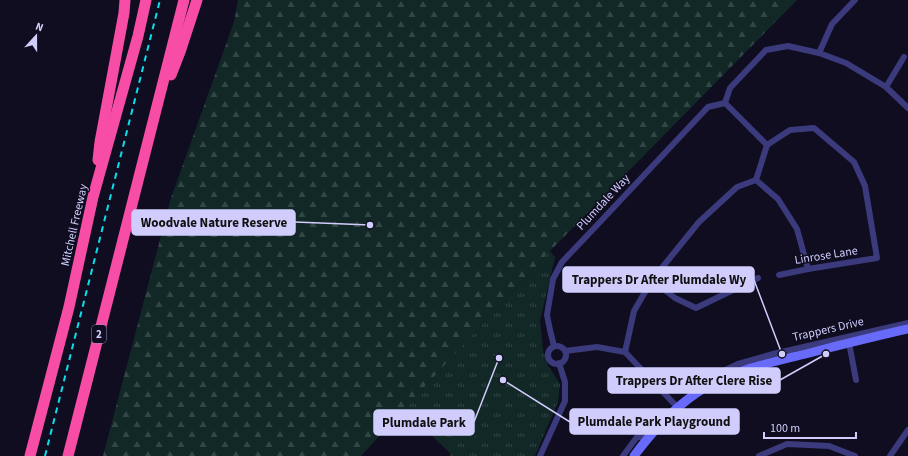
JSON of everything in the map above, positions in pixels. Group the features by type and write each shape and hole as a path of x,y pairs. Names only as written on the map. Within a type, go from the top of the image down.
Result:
{"highway":[{"path":"93,197 100,142 126,0"},
{"name":"Mitchell Freeway","path":"30,456 69,307 93,197 138,36 146,0"},
{"name":"2","path":"68,456 184,0"},
{"path":"158,101 175,64 196,0"}],"main road":[{"name":"Trappers Drive","path":"640,456 679,410 705,388 725,377 755,366 908,329"},
{"name":"Trappers Drive","path":"634,456 648,437 670,413 679,410 719,386 736,378 775,365 908,335"}],"street":[{"path":"819,53 832,24 854,0"},
{"path":"756,180 767,145 725,102 730,88 766,50 788,46 819,53 846,63 886,87 908,108"},
{"path":"886,87 904,57"},
{"name":"Plumdale Way","path":"554,346 547,315 553,279 562,262 708,107 725,102"},
{"name":"Linrose Lane","path":"767,145 790,130 814,128 854,162 865,186 877,258 779,275"},
{"path":"756,180 778,199 797,229 808,269"},
{"path":"625,352 634,311 652,280 699,222 737,187 756,180"},
{"path":"652,280 675,298 696,308 758,278"},
{"name":"Trappers Drive","path":"714,383 719,373 738,364 773,354 908,323"},
{"path":"554,346 561,346 566,353 565,359 559,364 550,361 548,355 549,349 554,346"},
{"path":"565,351 597,347 625,352 679,410"},
{"path":"850,348 856,380"},
{"path":"540,456 565,401 565,382 559,364"},
{"path":"890,456 908,430"},
{"name":"Trappers Drive","path":"623,456 637,437 648,437"},
{"path":"758,456 787,444 829,446 855,456"}],"green space":[{"path":"238,0 797,0 550,251 361,456 103,456 171,198 234,22"},
{"path":"550,251 555,257 540,321 543,350 548,365 560,384 558,402 535,456 450,456 450,453 404,409"},
{"path":"475,418 484,429 470,440 462,428"}],"railway":[{"path":"45,456 160,0"}],"place":[{"name":"Woodvale Nature Reserve","path":"370,225"},
{"name":"Trappers Dr After Plumdale Wy","path":"782,354"},
{"name":"Trappers Dr After Clere Rise","path":"826,354"},
{"name":"Plumdale Park","path":"499,358"},
{"name":"Plumdale Park Playground","path":"503,380"}]}
